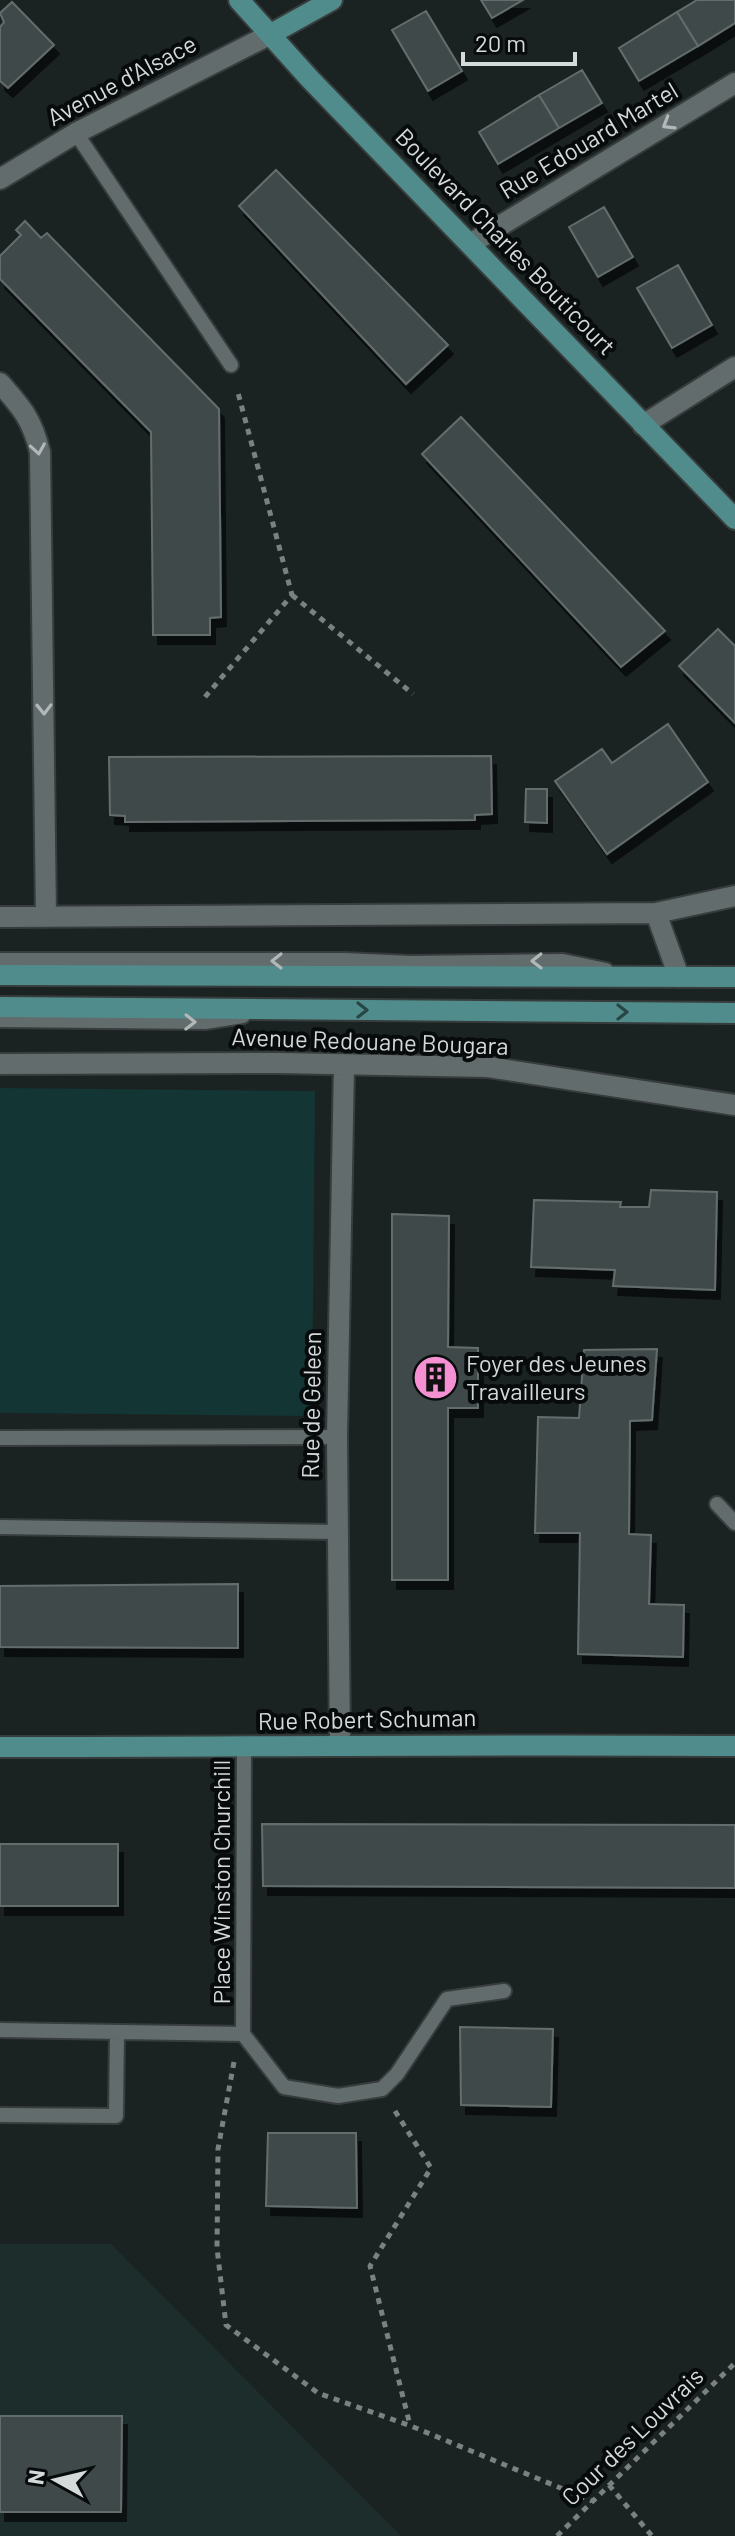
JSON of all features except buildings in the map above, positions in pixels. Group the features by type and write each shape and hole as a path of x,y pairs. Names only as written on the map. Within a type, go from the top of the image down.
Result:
{"street":[{"name":"Boulevard Charles Bouticourt","path":"239,0 310,79 735,519"},
{"path":"271,34 332,0"},
{"name":"Avenue d'Alsace","path":"0,179 76,133 271,34"},
{"name":"Rue Edouard Martel","path":"470,244 735,83"},
{"path":"643,425 735,367"},
{"path":"0,383 26,414 40,452 46,917"},
{"path":"0,917 656,913 735,896"},
{"path":"656,913 679,977"},
{"path":"0,975 735,977"},
{"name":"Avenue Redouane Bougara","path":"0,1007 735,1013"},
{"name":"Avenue Redouane Bougara","path":"0,1064 279,1063 488,1067 735,1105"},
{"name":"Rue de Geleen","path":"340,1745 337,1437 344,1065"},
{"name":"Rue Robert Schuman","path":"0,1747 735,1746"}],"lane":[{"path":"76,133 231,365"},
{"path":"0,960 563,961 641,977"},
{"path":"0,1020 205,1022 284,1009"},
{"path":"0,1438 337,1437"},
{"path":"717,1504 735,1523"},
{"path":"0,1527 337,1532"},
{"name":"Place Winston Churchill","path":"0,2030 241,2034 244,1748"},
{"path":"241,2034 284,2087 338,2096 382,2089 397,2074 447,1999 504,1991"},
{"path":"0,2115 116,2116 117,2032"}],"path":[{"path":"231,365 292,595 413,694"},
{"path":"205,697 292,595"},
{"path":"241,2034 218,2149 217,2248 226,2325 318,2393 411,2426 592,2501"},
{"path":"382,2089 431,2168 370,2266 411,2426"},
{"name":"Cour des Louvrais","path":"557,2536 735,2363"},
{"path":"609,2485 652,2536"}],"shaded area":[{"path":"0,1088 315,1091 312,1416 0,1413"},
{"path":"0,2244 111,2244 401,2536 0,2536"}],"place":[{"name":"Foyer des Jeunes Travailleurs","path":"435,1378"}]}
